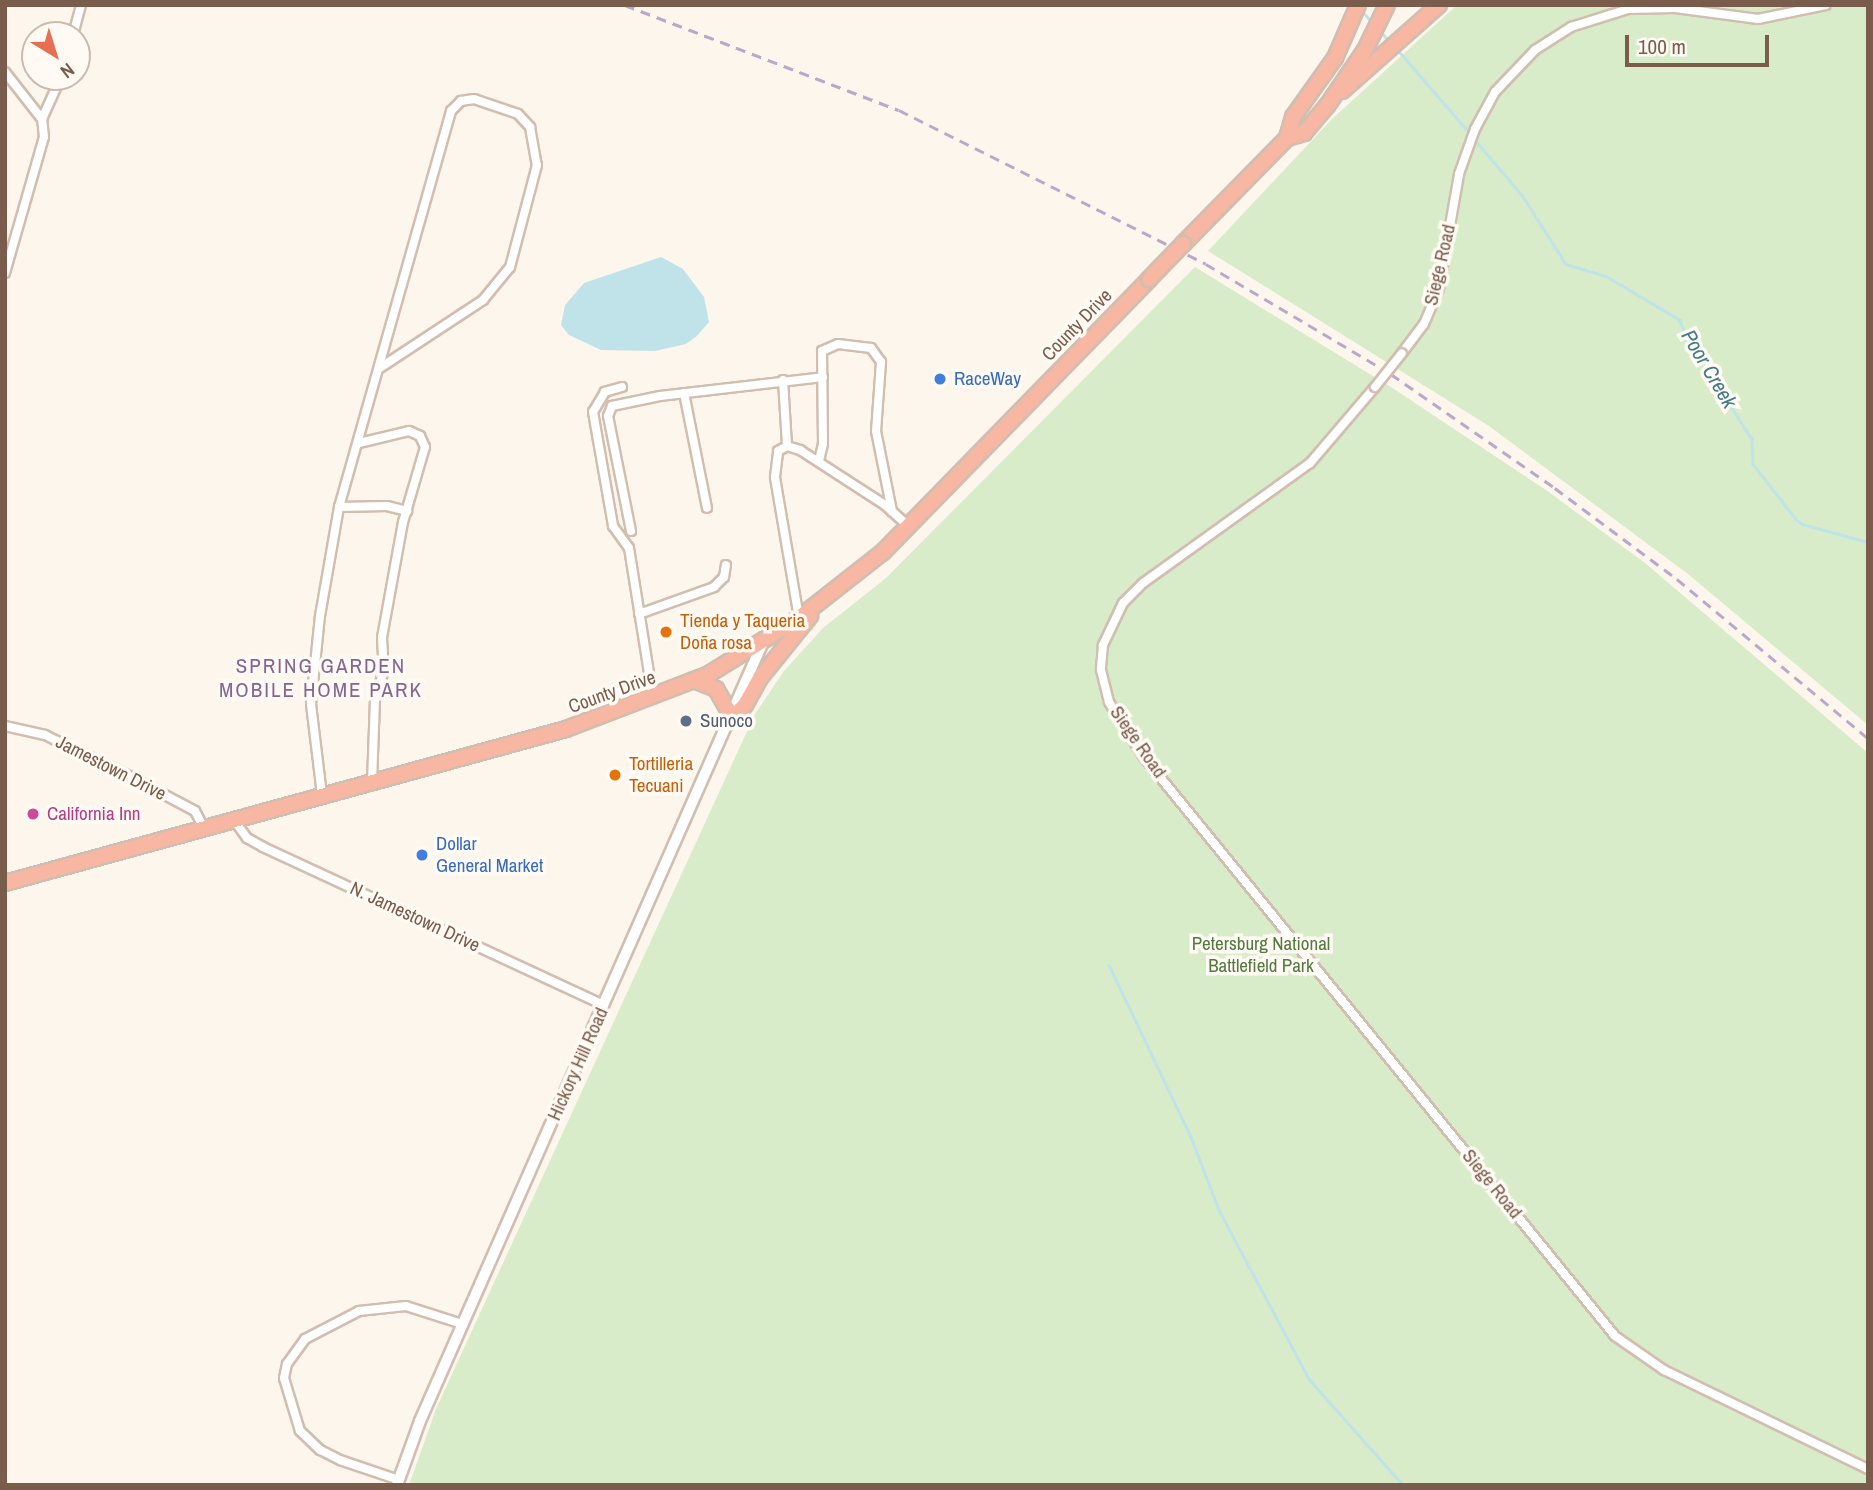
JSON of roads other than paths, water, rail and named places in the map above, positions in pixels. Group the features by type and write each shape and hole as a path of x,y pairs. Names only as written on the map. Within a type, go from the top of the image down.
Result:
{"highway":[{"name":"County Drive","path":"1287,138 1293,117 1335,58 1358,5"},
{"name":"County Drive","path":"5,883 566,729 653,699 762,644 822,601 908,526 1287,138 1304,132 1332,98 1387,5"},
{"path":"1332,98 1439,5"},
{"path":"694,680 716,689 729,719 745,705 760,678 822,601"}],"street":[{"name":"Siege Road","path":"1826,5 1794,15 1758,19 1675,8 1628,9 1571,27 1535,50 1507,77 1475,129 1459,174 1436,298 1424,324 1310,463 1143,583 1123,603 1103,645 1101,670 1110,702 1143,755 1615,1335 1664,1370 1868,1469"},
{"path":"5,72 42,119"},
{"path":"5,273 44,136 42,119 55,91"},
{"path":"322,795 311,705 320,616 339,507 452,111 461,102 474,99 518,114 530,127 537,165 510,267 482,300 380,368"},
{"path":"819,461 822,351 829,346 861,345 879,355 876,431 892,511"},
{"path":"631,531 609,411 619,401 822,377"},
{"path":"783,380 787,446"},
{"path":"622,387 605,392 593,412 613,526 629,548 653,699"},
{"path":"684,393 707,509"},
{"path":"359,443 409,430 421,436 423,460 407,512 382,637 384,670 375,700 372,781"},
{"path":"787,446 819,461 892,511 908,526"},
{"path":"787,446 775,456 775,477 799,618"},
{"path":"339,507 387,506 407,512"},
{"path":"639,614 714,587 724,577 726,565"},
{"name":"Hickory Hill Road","path":"398,1482 462,1324 762,644"},
{"name":"Jamestown Drive","path":"5,726 45,735 133,778 195,811 204,828"},
{"name":"N. Jamestown Drive","path":"233,820 247,838 263,847 604,1005"},
{"path":"398,1482 320,1450 300,1431 284,1378 287,1364 305,1339 359,1311 420,1308 462,1324"}],"water":[{"path":"661,257 683,269 704,297 709,322 686,344 655,351 601,350 569,335 561,325 565,305 584,283"}],"waterway":[{"name":"Poor Creek","path":"1365,14 1370,20"},
{"name":"Poor Creek","path":"1383,34 1390,42"},
{"name":"Poor Creek","path":"1398,50 1468,131"},
{"name":"Poor Creek","path":"1476,141 1522,195 1566,264 1606,276 1680,320 1687,340 1710,367 1712,377 1752,439 1753,464 1795,518 1802,524 1868,542"},
{"path":"1109,965 1191,1137 1220,1212 1309,1379 1403,1485"}],"railway":[{"path":"625,5 899,110 1206,264 1391,374 1555,488 1677,579 1868,738"}],"place":[{"name":"RaceWay","path":"940,379"},
{"name":"Tienda y Taqueria Doña rosa","path":"666,632"},
{"name":"Sunoco","path":"686,721"},
{"name":"Tortilleria Tecuani","path":"615,775"},
{"name":"California Inn","path":"33,814"},
{"name":"Dollar General Market","path":"422,855"}],"district":[{"name":"SPRING GARDEN MOBILE HOME PARK","path":"321,678"}],"park label":[{"name":"Petersburg National Battlefield Park","path":"1261,955"}]}
